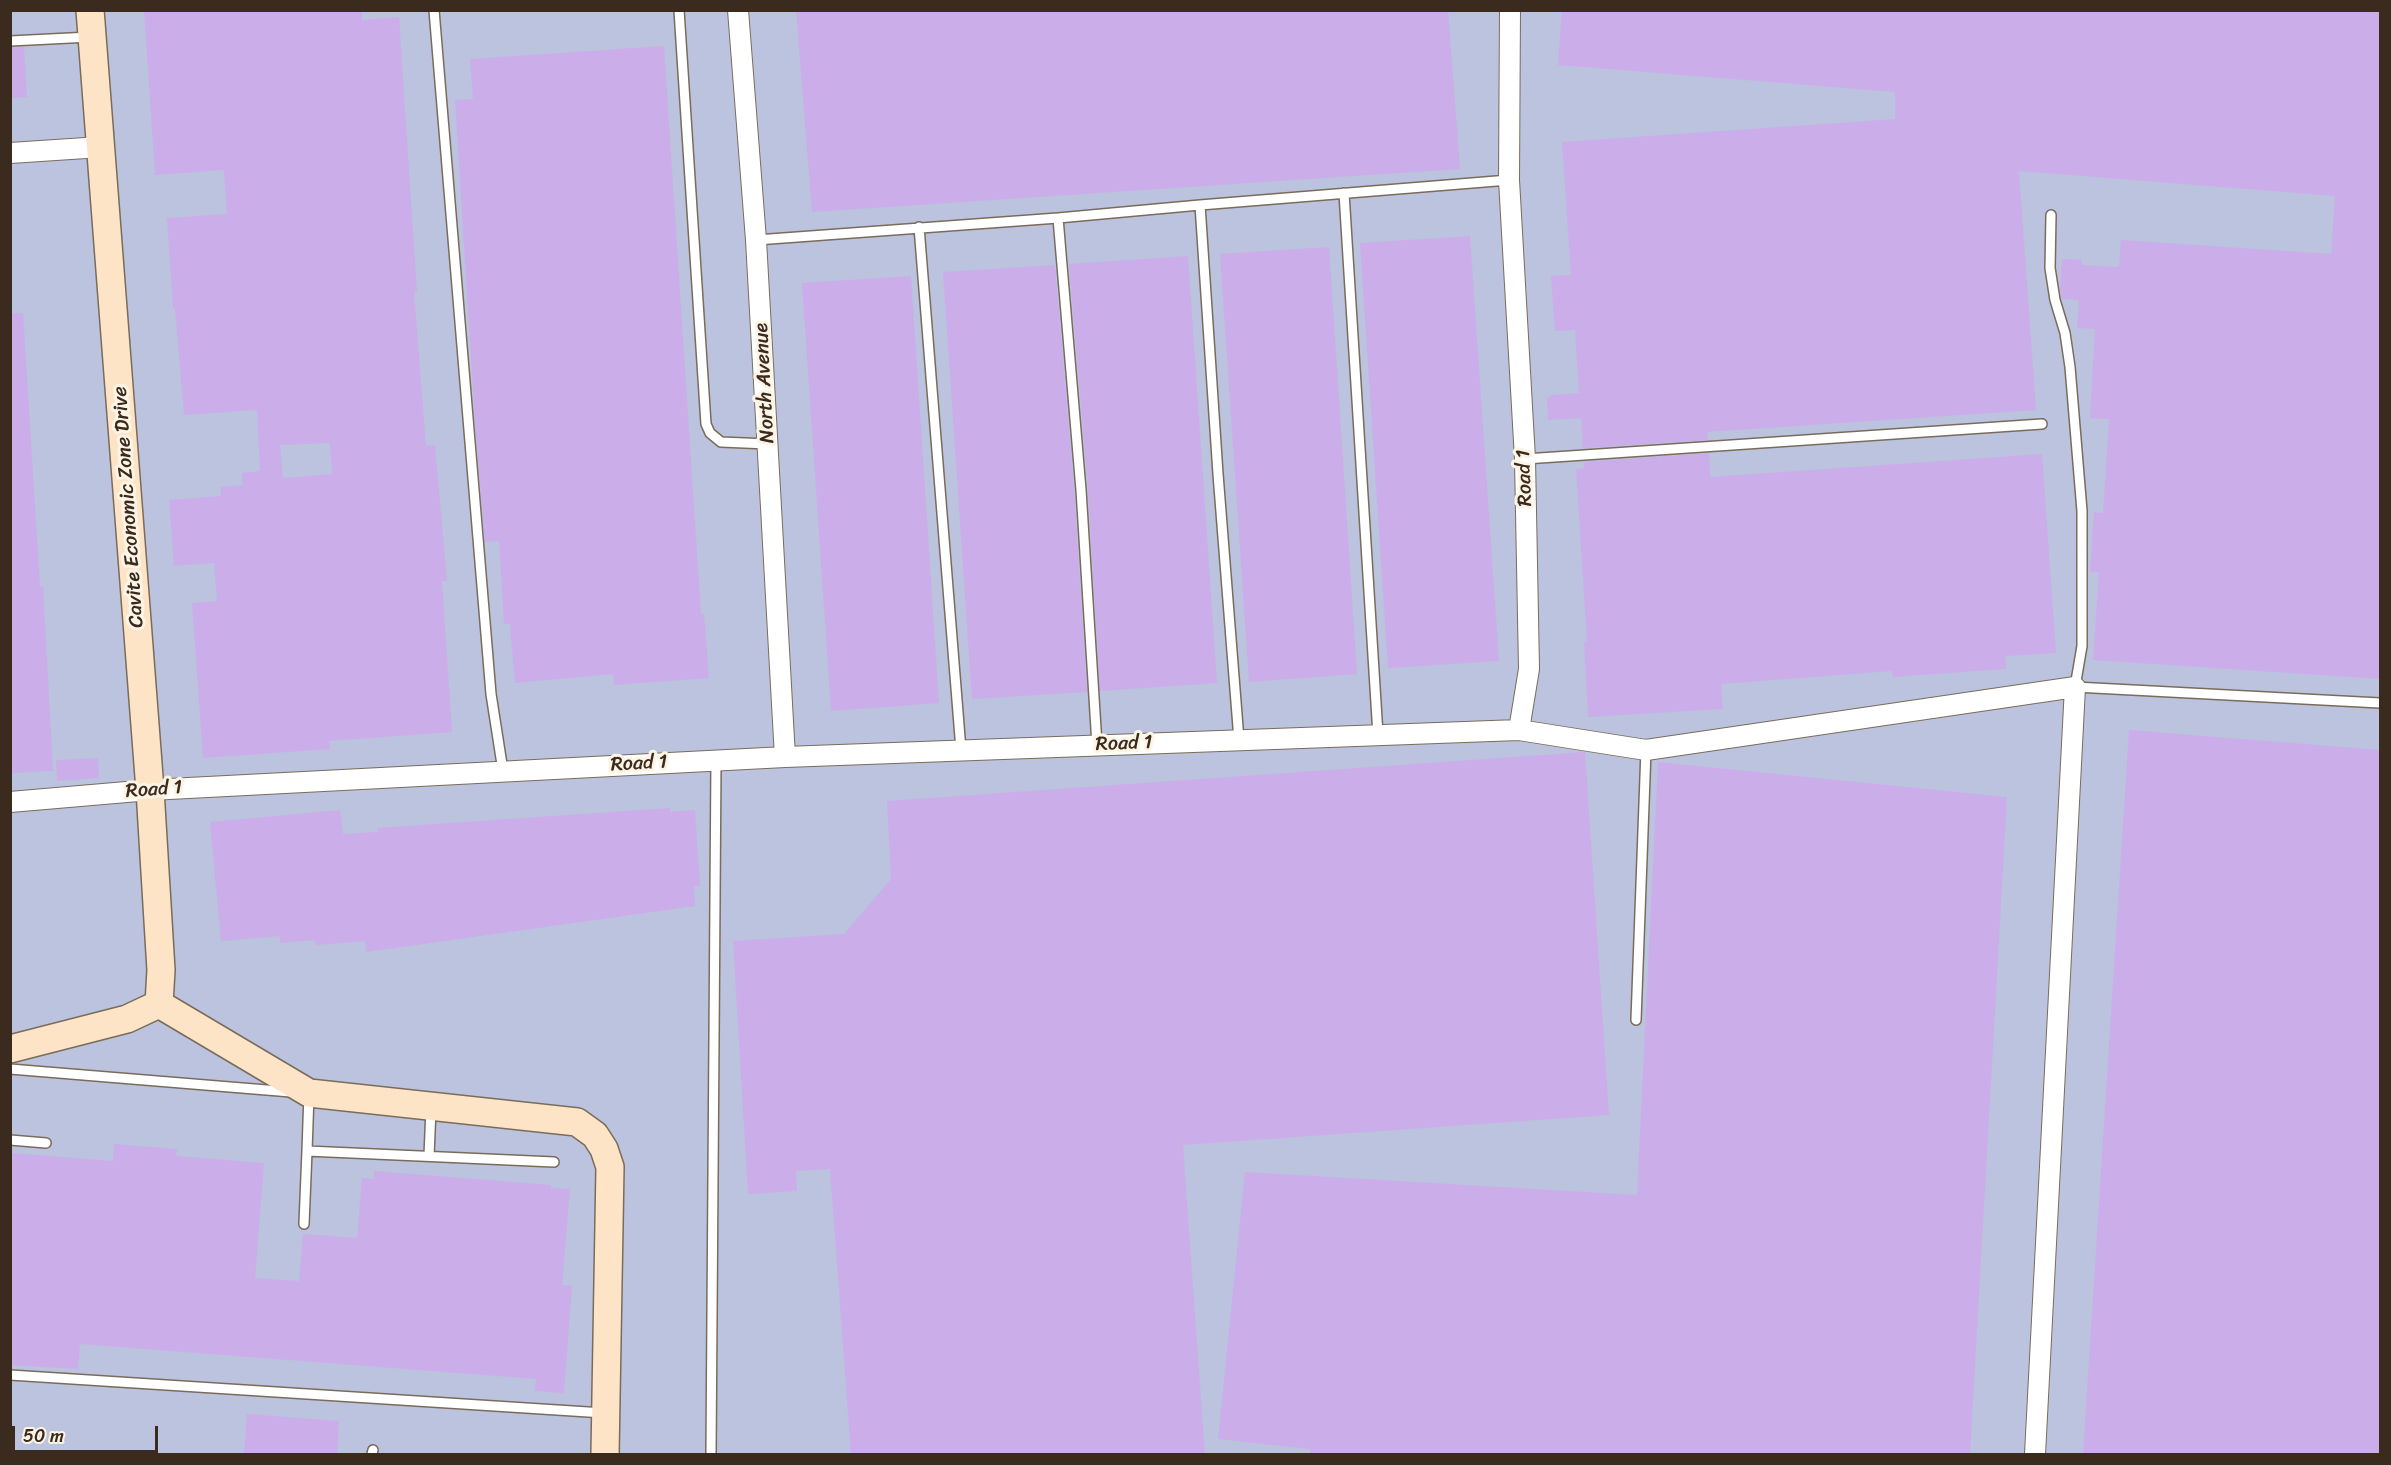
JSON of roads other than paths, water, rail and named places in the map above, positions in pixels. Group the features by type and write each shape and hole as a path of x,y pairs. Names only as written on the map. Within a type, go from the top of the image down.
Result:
{"street":[{"name":"North Avenue","path":"738,10 756,240 785,757"},
{"name":"Road 1","path":"10,802 150,790 716,760 1519,730 1529,669 1525,459 1509,180 1510,10"},
{"name":"Cavite Economic Zone Drive","path":"91,24 150,790 161,970 159,1004"},
{"path":"10,153 101,147"},
{"path":"1519,730 1646,750 2075,687 2035,1455"},
{"path":"10,1049 128,1019 159,1004 309,1093 577,1122 595,1135 604,1149 610,1167 605,1455"}],"lane":[{"path":"434,10 491,694 503,771"},
{"path":"679,10 706,424 710,433 721,442 768,444"},
{"path":"10,41 91,24"},
{"path":"756,240 1058,218 1509,180"},
{"path":"1344,193 1378,735"},
{"path":"1200,205 1239,740"},
{"path":"2051,215 2050,268 2055,300 2065,333 2070,367 2082,511 2082,645 2075,687 2380,703"},
{"path":"1058,218 1081,490 1097,745"},
{"path":"919,227 961,750"},
{"path":"1525,459 2042,424"},
{"path":"1636,1020 1646,750"},
{"path":"711,1455 716,760"},
{"path":"10,1069 309,1093 304,1224"},
{"path":"429,1156 431,1106"},
{"path":"10,1140 46,1143"},
{"path":"307,1150 554,1162"},
{"path":"10,1375 607,1413"}]}
